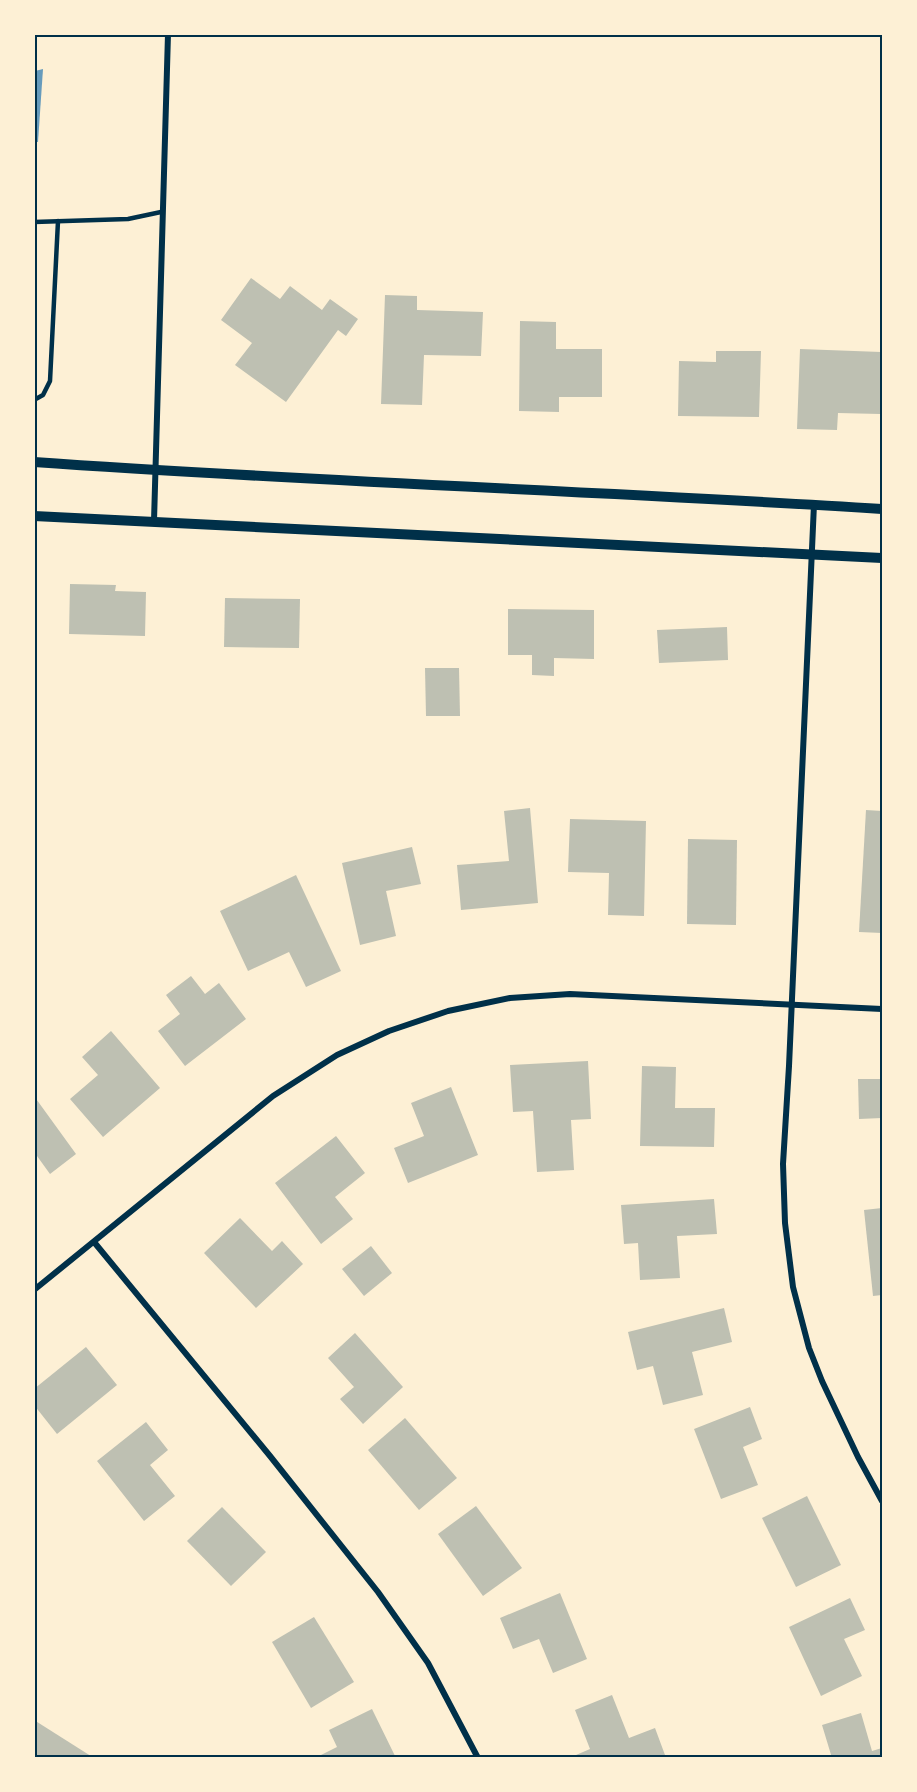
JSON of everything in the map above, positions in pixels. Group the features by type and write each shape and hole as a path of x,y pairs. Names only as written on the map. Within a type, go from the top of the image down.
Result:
{"street":[{"path":"154,521 161,212 168,34"},
{"path":"34,462 882,509"},
{"path":"813,504 783,1164 784,1223 793,1287 809,1348 858,1457 882,1502"},
{"path":"34,516 882,558"},
{"path":"34,1290 273,1096 337,1055 390,1031 438,1014 510,998 570,993 882,1009"},
{"path":"94,1242 263,1447 378,1593 428,1663 478,1758"}],"lane":[{"path":"34,222 128,219 161,212"},
{"path":"34,400 43,395 50,381 58,221"}],"water":[{"path":"43,69 38,142 35,142 35,71"}],"building":[{"path":"251,278 280,299 290,286 322,310 330,299 358,319 346,336 338,330 286,402 235,365 252,343 221,320"},
{"path":"385,295 417,296 417,310 483,312 481,356 424,355 422,405 381,404"},
{"path":"520,321 556,322 556,349 602,349 602,397 559,397 559,412 519,411"},
{"path":"800,349 881,352 880,414 838,413 837,430 797,429"},
{"path":"716,351 761,351 759,417 678,416 679,361 716,362"},
{"path":"70,584 116,585 115,591 146,592 145,636 69,634"},
{"path":"225,598 300,599 299,648 224,647"},
{"path":"508,609 594,610 594,659 554,658 554,676 532,675 532,655 508,655"},
{"path":"727,627 728,660 659,663 657,630"},
{"path":"425,668 459,668 460,716 426,716"},
{"path":"530,808 538,903 461,910 457,865 509,861 504,811"},
{"path":"866,810 882,811 882,933 859,932"},
{"path":"570,819 646,821 644,916 608,915 609,873 568,872"},
{"path":"688,839 737,840 736,925 687,924"},
{"path":"412,847 421,884 386,891 396,936 360,945 342,863"},
{"path":"296,875 341,971 306,987 289,952 248,971 220,911"},
{"path":"191,976 205,994 219,983 246,1019 185,1066 158,1031 180,1014 166,995"},
{"path":"111,1031 160,1088 103,1137 70,1099 98,1075 82,1057"},
{"path":"588,1061 591,1119 571,1120 574,1170 537,1172 533,1111 513,1112 510,1065"},
{"path":"642,1066 676,1067 675,1108 715,1108 714,1147 640,1146"},
{"path":"858,1079 882,1079 882,1118 859,1119"},
{"path":"451,1087 478,1155 408,1183 394,1148 424,1136 411,1103"},
{"path":"34,1096 76,1154 50,1174 37,1156 34,1158"},
{"path":"336,1136 365,1173 335,1197 353,1219 321,1244 275,1183"},
{"path":"714,1199 717,1234 677,1236 680,1278 640,1280 638,1243 624,1244 621,1205"},
{"path":"882,1208 882,1295 873,1296 864,1210"},
{"path":"240,1218 272,1251 282,1241 303,1264 256,1308 204,1253"},
{"path":"371,1246 392,1273 364,1296 342,1269"},
{"path":"724,1308 732,1342 692,1352 703,1395 663,1405 653,1366 637,1370 628,1332"},
{"path":"355,1333 403,1387 363,1424 340,1399 354,1387 328,1358"},
{"path":"86,1347 117,1385 57,1434 34,1405 34,1389"},
{"path":"750,1407 762,1439 743,1447 758,1485 721,1499 694,1429"},
{"path":"405,1418 457,1478 419,1510 368,1450"},
{"path":"146,1422 168,1450 150,1465 175,1496 144,1521 97,1461"},
{"path":"807,1496 841,1565 796,1587 762,1518"},
{"path":"476,1506 522,1568 483,1596 438,1534"},
{"path":"222,1507 266,1552 231,1586 187,1541"},
{"path":"560,1593 587,1659 553,1673 539,1639 513,1649 500,1618"},
{"path":"850,1598 865,1630 844,1639 862,1676 821,1696 789,1627"},
{"path":"314,1617 354,1682 311,1708 272,1642"},
{"path":"612,1695 629,1738 655,1728 665,1755 658,1758 569,1758 590,1749 575,1710"},
{"path":"372,1709 396,1758 322,1758 321,1755 337,1747 329,1730"},
{"path":"861,1713 872,1751 882,1748 882,1758 832,1758 822,1725"},
{"path":"34,1720 94,1758 34,1758"}]}
